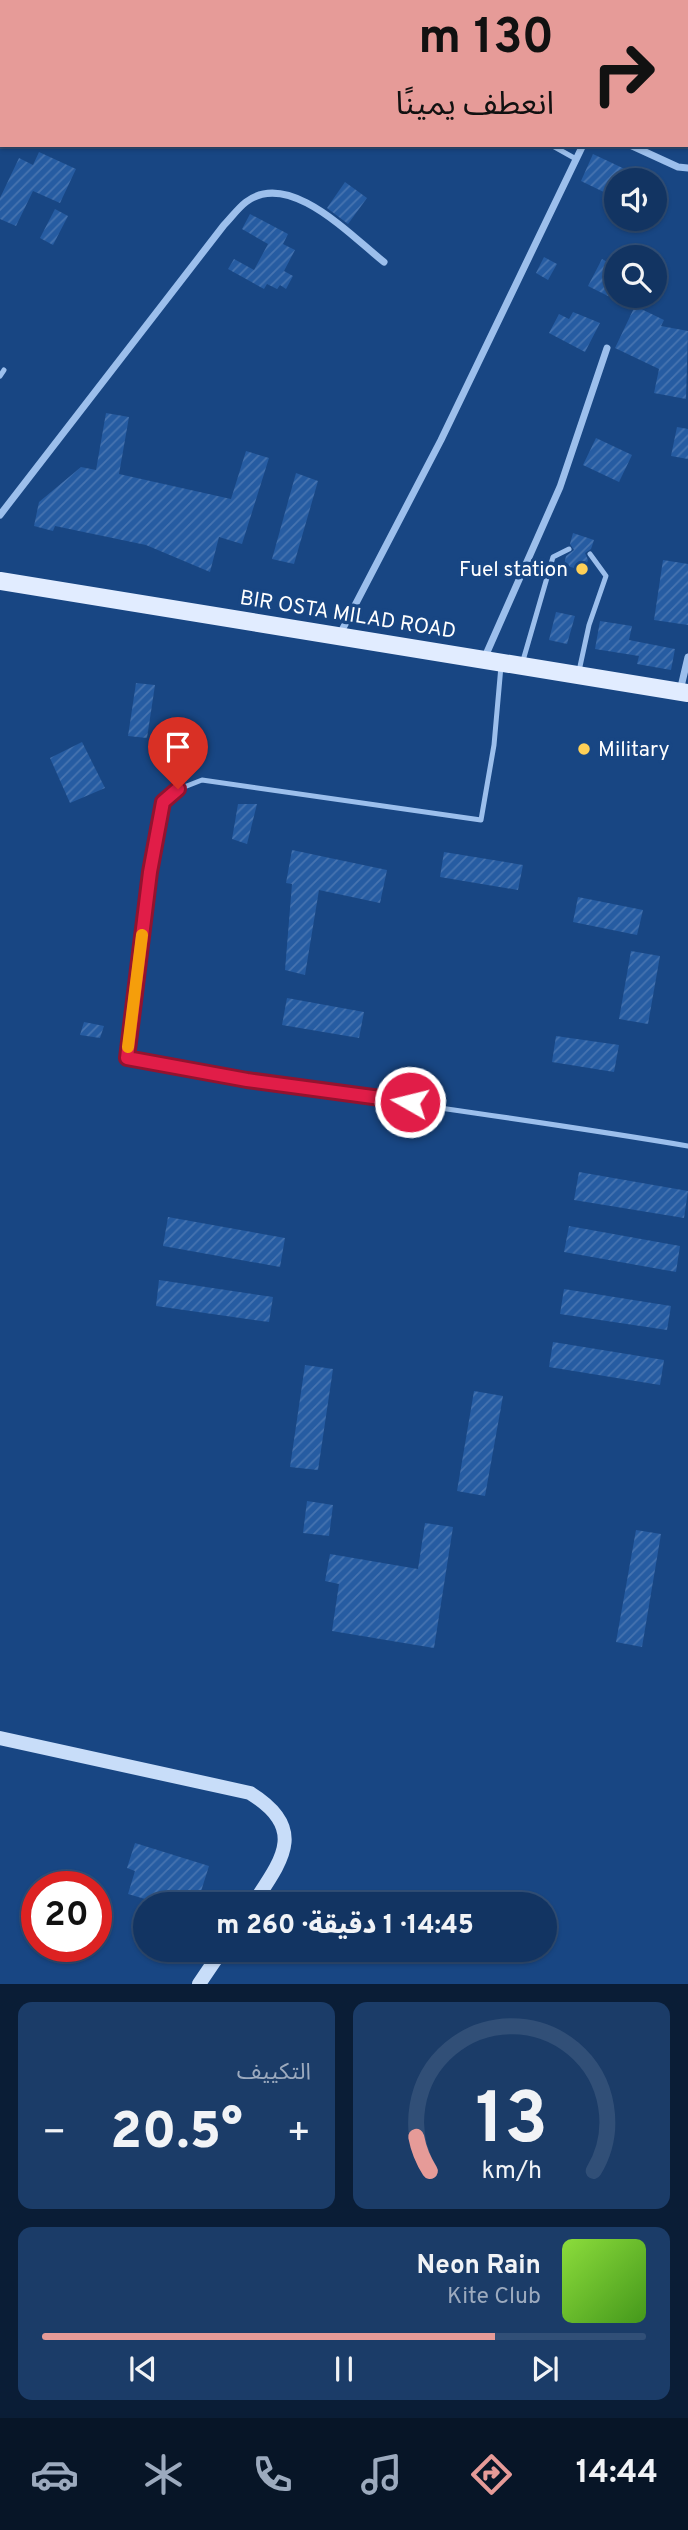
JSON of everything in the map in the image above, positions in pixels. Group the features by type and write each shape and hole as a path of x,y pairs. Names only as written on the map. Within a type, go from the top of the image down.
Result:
{"main road":[{"name":"BIR OSTA MILAD ROAD","path":"0,581 684,692"}],"street":[{"path":"339,635 441,440 582,147"},
{"path":"634,147 678,167 688,168"},
{"path":"0,515 224,225 247,201 273,191 297,196 384,262"},
{"path":"493,661 560,487 607,348"},
{"path":"684,692 688,657"},
{"path":"0,1738 250,1793 271,1806 286,1832 286,1846 281,1862 261,1892"},
{"path":"199,1984 214,1962"}],"lane":[{"path":"555,147 576,159"},
{"path":"521,666 553,557 569,549"},
{"path":"579,674 589,625 606,576 590,554"},
{"path":"493,661 494,744 481,820 202,780 178,789 163,802 150,872 127,1058 247,1080 518,1117 688,1146"}],"building":[{"path":"39,152 76,169 60,203 33,191 16,226 0,219 0,198 19,158 33,165"},
{"path":"593,154 623,168 604,168 604,192 581,181"},
{"path":"345,182 367,198 348,224 327,208"},
{"path":"55,209 68,216 53,245 40,238"},
{"path":"250,214 288,234 283,244 295,250 284,271 293,276 286,289 280,285 277,289 267,284 264,289 228,269 234,259 254,270 268,244 242,229"},
{"path":"544,257 557,264 548,280 536,273"},
{"path":"602,259 604,294 588,286"},
{"path":"634,308 664,320 661,326 688,331 686,399 654,393 659,369 615,348"},
{"path":"573,312 600,323 585,352 549,333 559,314 569,319"},
{"path":"106,413 129,417 119,474 231,499 246,451 269,458 242,544 219,537 210,572 146,545 55,526 53,531 34,526 39,502 81,467 96,470"},
{"path":"677,427 688,429 688,459 671,456"},
{"path":"596,438 632,455 619,482 583,465"},
{"path":"296,473 318,481 294,564 272,559"},
{"path":"573,533 594,540 591,549 585,553 588,560 584,571 564,565 566,556 574,550 570,544"},
{"path":"663,560 688,564 688,625 654,620"},
{"path":"556,612 575,616 567,644 549,640"},
{"path":"600,621 632,626 629,640 675,649 671,670 637,664 639,656 595,649"},
{"path":"136,683 155,685 147,738 128,736"},
{"path":"82,742 105,788 70,803 50,758"},
{"path":"238,804 257,804 247,844 232,839"},
{"path":"292,850 387,870 380,903 319,890 305,975 285,970 292,884 286,883"},
{"path":"444,852 523,865 518,890 440,877"},
{"path":"578,897 643,910 637,935 573,922"},
{"path":"631,951 660,956 648,1024 619,1019"},
{"path":"287,998 364,1012 359,1038 282,1025"},
{"path":"84,1022 104,1026 100,1038 80,1035"},
{"path":"556,1036 619,1045 614,1072 552,1062"},
{"path":"579,1172 688,1191 684,1218 574,1200"},
{"path":"168,1217 285,1238 280,1267 163,1246"},
{"path":"569,1226 680,1246 676,1272 564,1252"},
{"path":"159,1280 273,1297 269,1322 156,1306"},
{"path":"564,1289 671,1306 667,1330 560,1314"},
{"path":"553,1342 664,1360 660,1385 549,1367"},
{"path":"305,1365 333,1369 318,1470 290,1467"},
{"path":"474,1391 503,1396 485,1496 457,1491"},
{"path":"307,1501 333,1505 329,1536 303,1533"},
{"path":"425,1523 453,1527 434,1648 332,1631 339,1584 325,1581 330,1554 418,1569"},
{"path":"636,1530 661,1534 642,1647 616,1642"},
{"path":"135,1843 209,1866 201,1892 133,1892 133,1895 128,1894 135,1871 127,1868"}],"slow traffic":[{"path":"128,1047 142,935"}],"place":[{"name":"Fuel station","path":"582,569"},
{"name":"Military","path":"584,749"}],"route":[{"path":"178,789 163,802 150,872 127,1058 247,1080 410,1102"}]}
